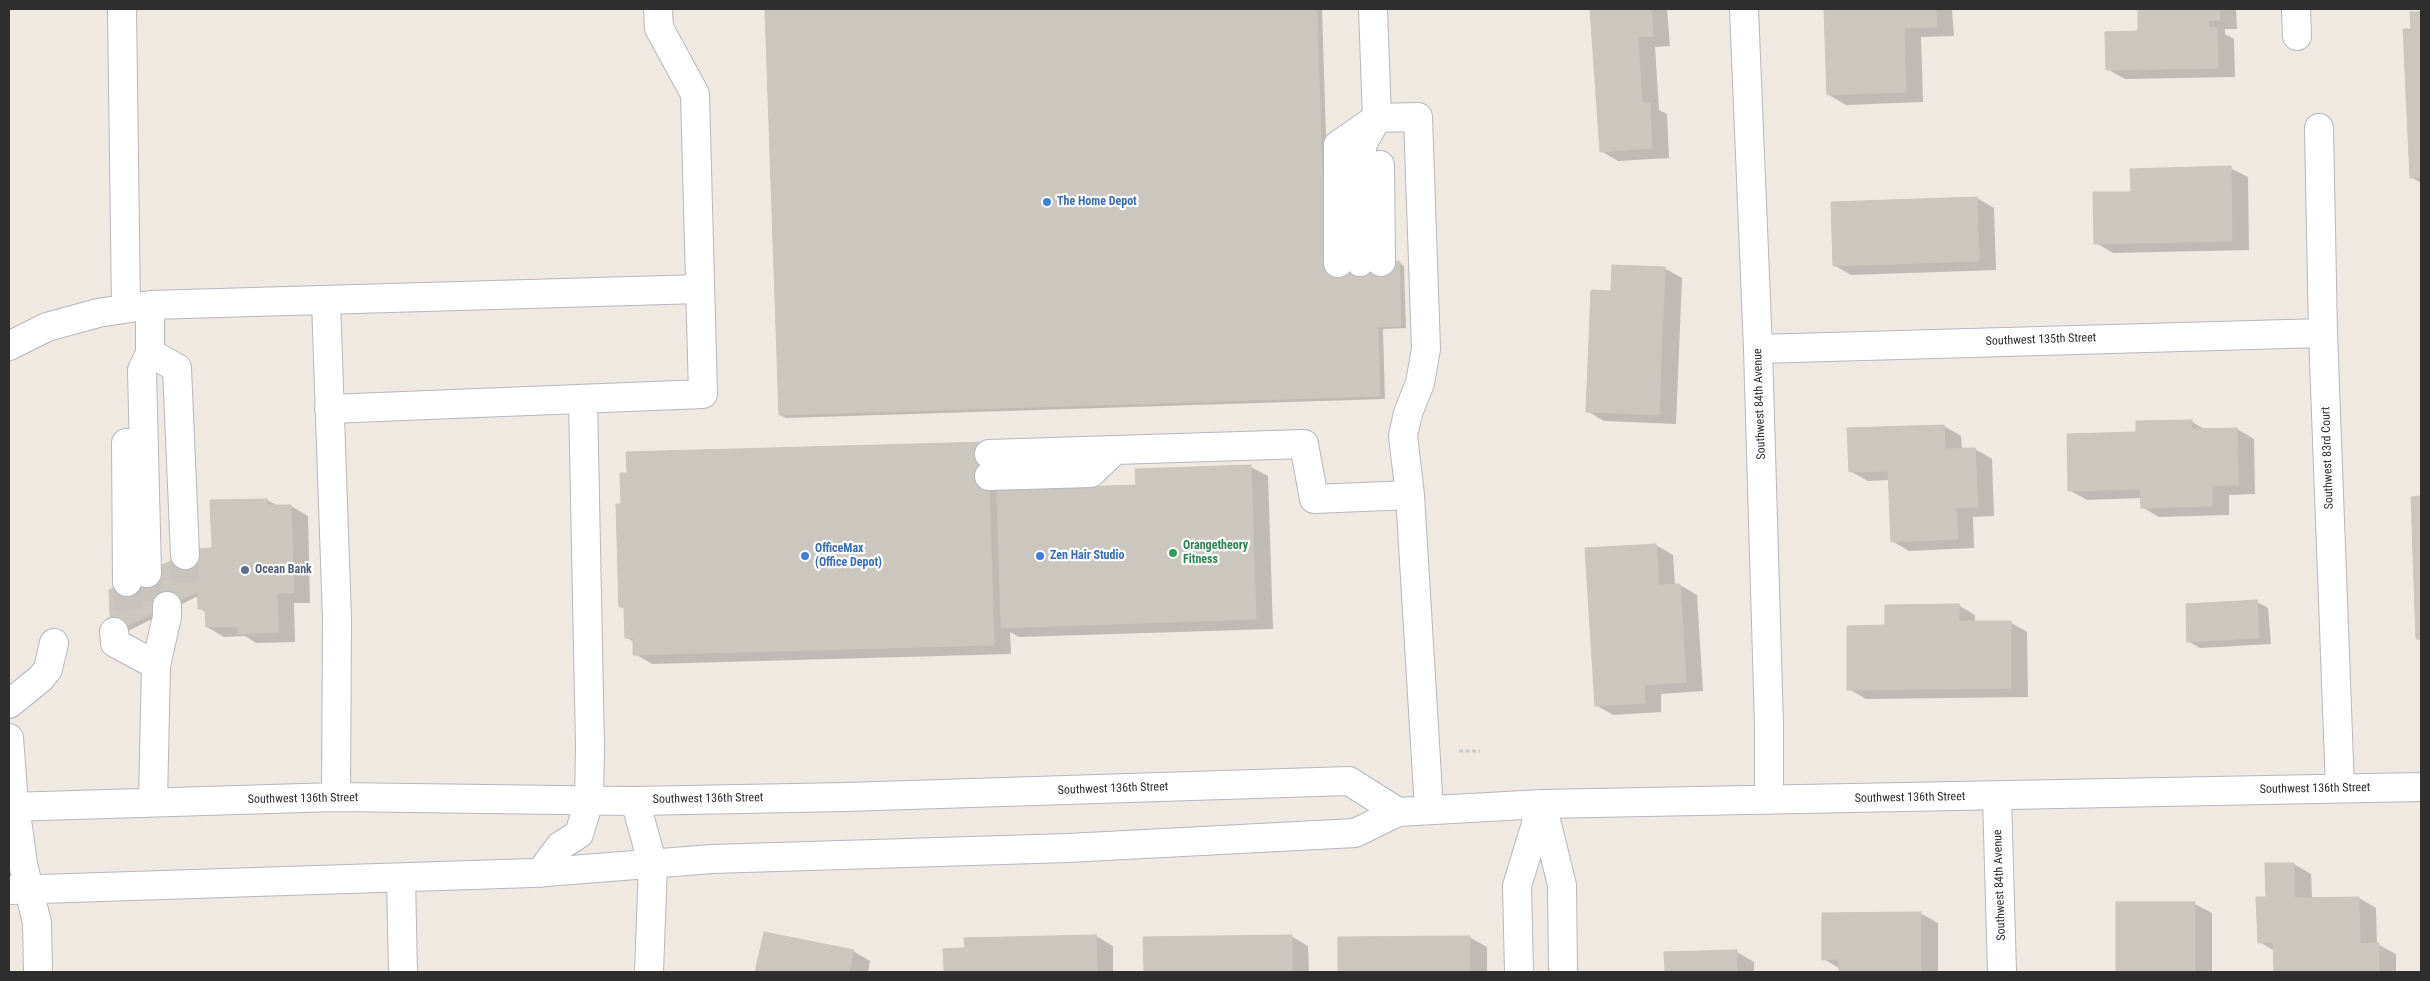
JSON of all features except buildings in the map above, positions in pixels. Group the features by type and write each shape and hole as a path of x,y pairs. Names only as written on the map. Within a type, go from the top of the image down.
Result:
{"street":[{"path":"122,9 138,306 150,353 142,370 148,572"},
{"path":"329,408 703,394 695,94 659,28 658,9"},
{"path":"1373,9 1377,118 1380,144 1360,262 1338,145 1377,118 1418,117 1426,349 1420,383 1408,414 1403,436 1410,495 1429,810"},
{"name":"Southwest 84th Avenue","path":"1744,9 1758,349 1769,725 1769,800"},
{"path":"2296,9 2297,36"},
{"name":"Southwest 83rd Court","path":"2319,128 2323,333 2340,788"},
{"path":"9,346 47,327 138,306 700,289"},
{"path":"326,301 337,619 336,798"},
{"name":"Southwest 135th Street","path":"1758,349 2323,333"},
{"path":"148,572 125,520 126,365 150,353"},
{"path":"148,572 178,368 150,353"},
{"path":"540,873 560,846 579,834 589,801 590,738 582,399"},
{"path":"989,465 1091,473 1115,450 1304,444 1314,498 1410,495"},
{"path":"149,615 156,665 153,802"},
{"path":"149,615 185,620 156,665 115,643 149,615"},
{"path":"11,699 41,678 48,669 54,643"},
{"path":"9,738 12,807 19,890 37,923 38,972"},
{"name":"Southwest 136th Street","path":"12,807 336,798 635,801 856,797 1348,782 1398,812"},
{"name":"Southwest 136th Street","path":"19,890 540,873 712,859 1068,848 1355,833 1398,812 1542,804 1997,797 2421,787"},
{"name":"Southwest 84th Avenue","path":"1997,797 2002,972"},
{"path":"635,801 654,865 649,972"},
{"path":"1519,972 1517,886 1542,804"},
{"path":"1542,804 1562,885 1563,972"},
{"path":"401,878 403,972"}],"tunnel":[{"path":"185,555 185,597"},
{"path":"147,573 149,615"},
{"path":"127,582 129,624"}],"place":[{"name":"The Home Depot","path":"1047,202"},
{"name":"Orangetheory Fitness","path":"1173,553"},
{"name":"OfficeMax (Office Depot)","path":"805,556"},
{"name":"Zen Hair Studio","path":"1040,556"},
{"name":"Ocean Bank","path":"245,570"}]}
